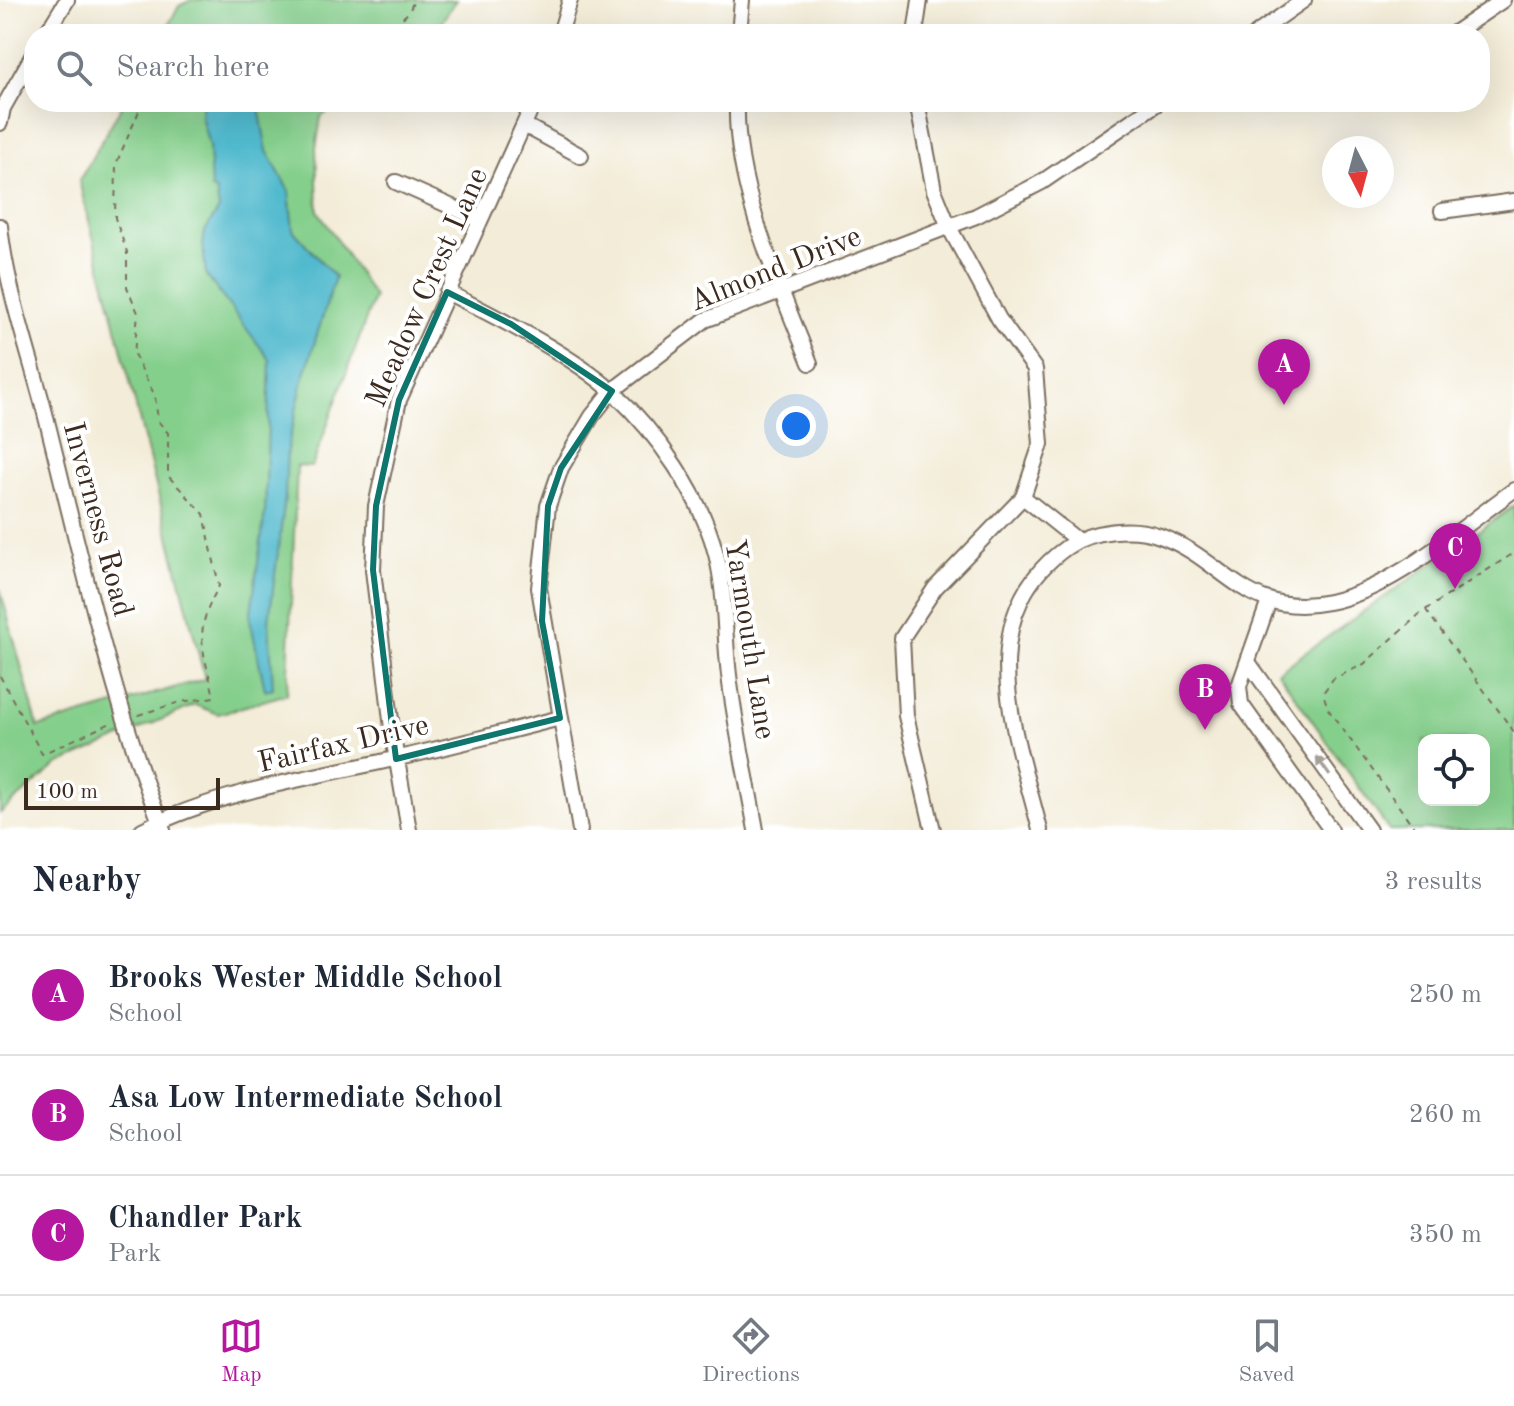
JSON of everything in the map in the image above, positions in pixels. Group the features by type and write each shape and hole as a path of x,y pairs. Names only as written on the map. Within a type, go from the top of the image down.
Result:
{"street":[{"path":"52,24 67,0"},
{"path":"563,24 570,0"},
{"path":"740,24 742,0"},
{"path":"916,24 920,0"},
{"path":"1270,24 1304,0"},
{"path":"1468,24 1503,0"},
{"path":"0,123 12,87 24,68"},
{"name":"Meadow Crest Lane","path":"409,830 396,759 373,570 376,506 399,400 479,219 531,112"},
{"path":"736,112 752,201 810,363"},
{"path":"919,112 931,179 949,227 999,319 1035,369 1041,444 1023,497 935,588 902,638 906,716 933,830"},
{"name":"Almond Drive","path":"580,830 542,621 542,541 548,506 561,468 592,416 612,391 705,320 781,288 949,227 1042,182 1144,112"},
{"path":"526,126 581,156"},
{"path":"396,182 479,219"},
{"path":"1442,211 1514,201"},
{"name":"Inverness Road","path":"0,226 10,279 84,572 161,826"},
{"name":"Yarmouth Lane","path":"447,292 511,324 612,391 675,469 704,520 716,552 729,677 756,830"},
{"path":"1040,830 1008,700 1004,656 1024,591 1045,562 1077,540 1111,532 1159,535 1189,549 1240,588 1269,601 1329,602 1378,586 1514,490"},
{"path":"1023,497 1077,540"},
{"path":"1269,601 1239,686 1241,704 1331,830"},
{"path":"1248,662 1369,830"},
{"name":"Fairfax Drive","path":"142,830 161,826 277,783 396,759 560,718"}],"path":[{"path":"396,24 409,12 414,0"},
{"path":"0,676 42,754 89,730 180,702 214,697 200,636 202,616 219,586 204,514 168,476 168,433 158,421 155,396 134,354 138,313 127,287 127,252 115,218 116,164 139,112"},
{"path":"1416,830 1328,709 1323,693 1333,679 1364,664 1426,610 1514,553"},
{"path":"1426,610 1514,732"}],"highlighted area":[{"path":"447,292 511,324 612,391 561,468 548,506 542,621 560,718 396,759 373,570 376,506 399,400"}],"green space":[{"path":"191,0 456,0 438,24 169,24 179,6"},
{"path":"118,112 327,112 321,117 316,148 318,211 374,297 312,467 297,466 287,694 218,714 195,705 57,765 0,813 0,589 38,727 205,679 79,181"},
{"path":"1514,506 1514,830 1389,830 1278,672"}],"water":[{"path":"202,112 260,112 267,151 289,191 293,230 335,277 303,380 287,450 285,498 269,621 273,688 265,690 250,619 265,512 270,360 206,275 205,231 219,209 216,191 211,189 209,146"}],"place":[{"name":"Brooks Wester Middle School","path":"1284,405"},
{"name":"Chandler Park","path":"1455,589"},
{"name":"Asa Low Intermediate School","path":"1205,730"}]}
